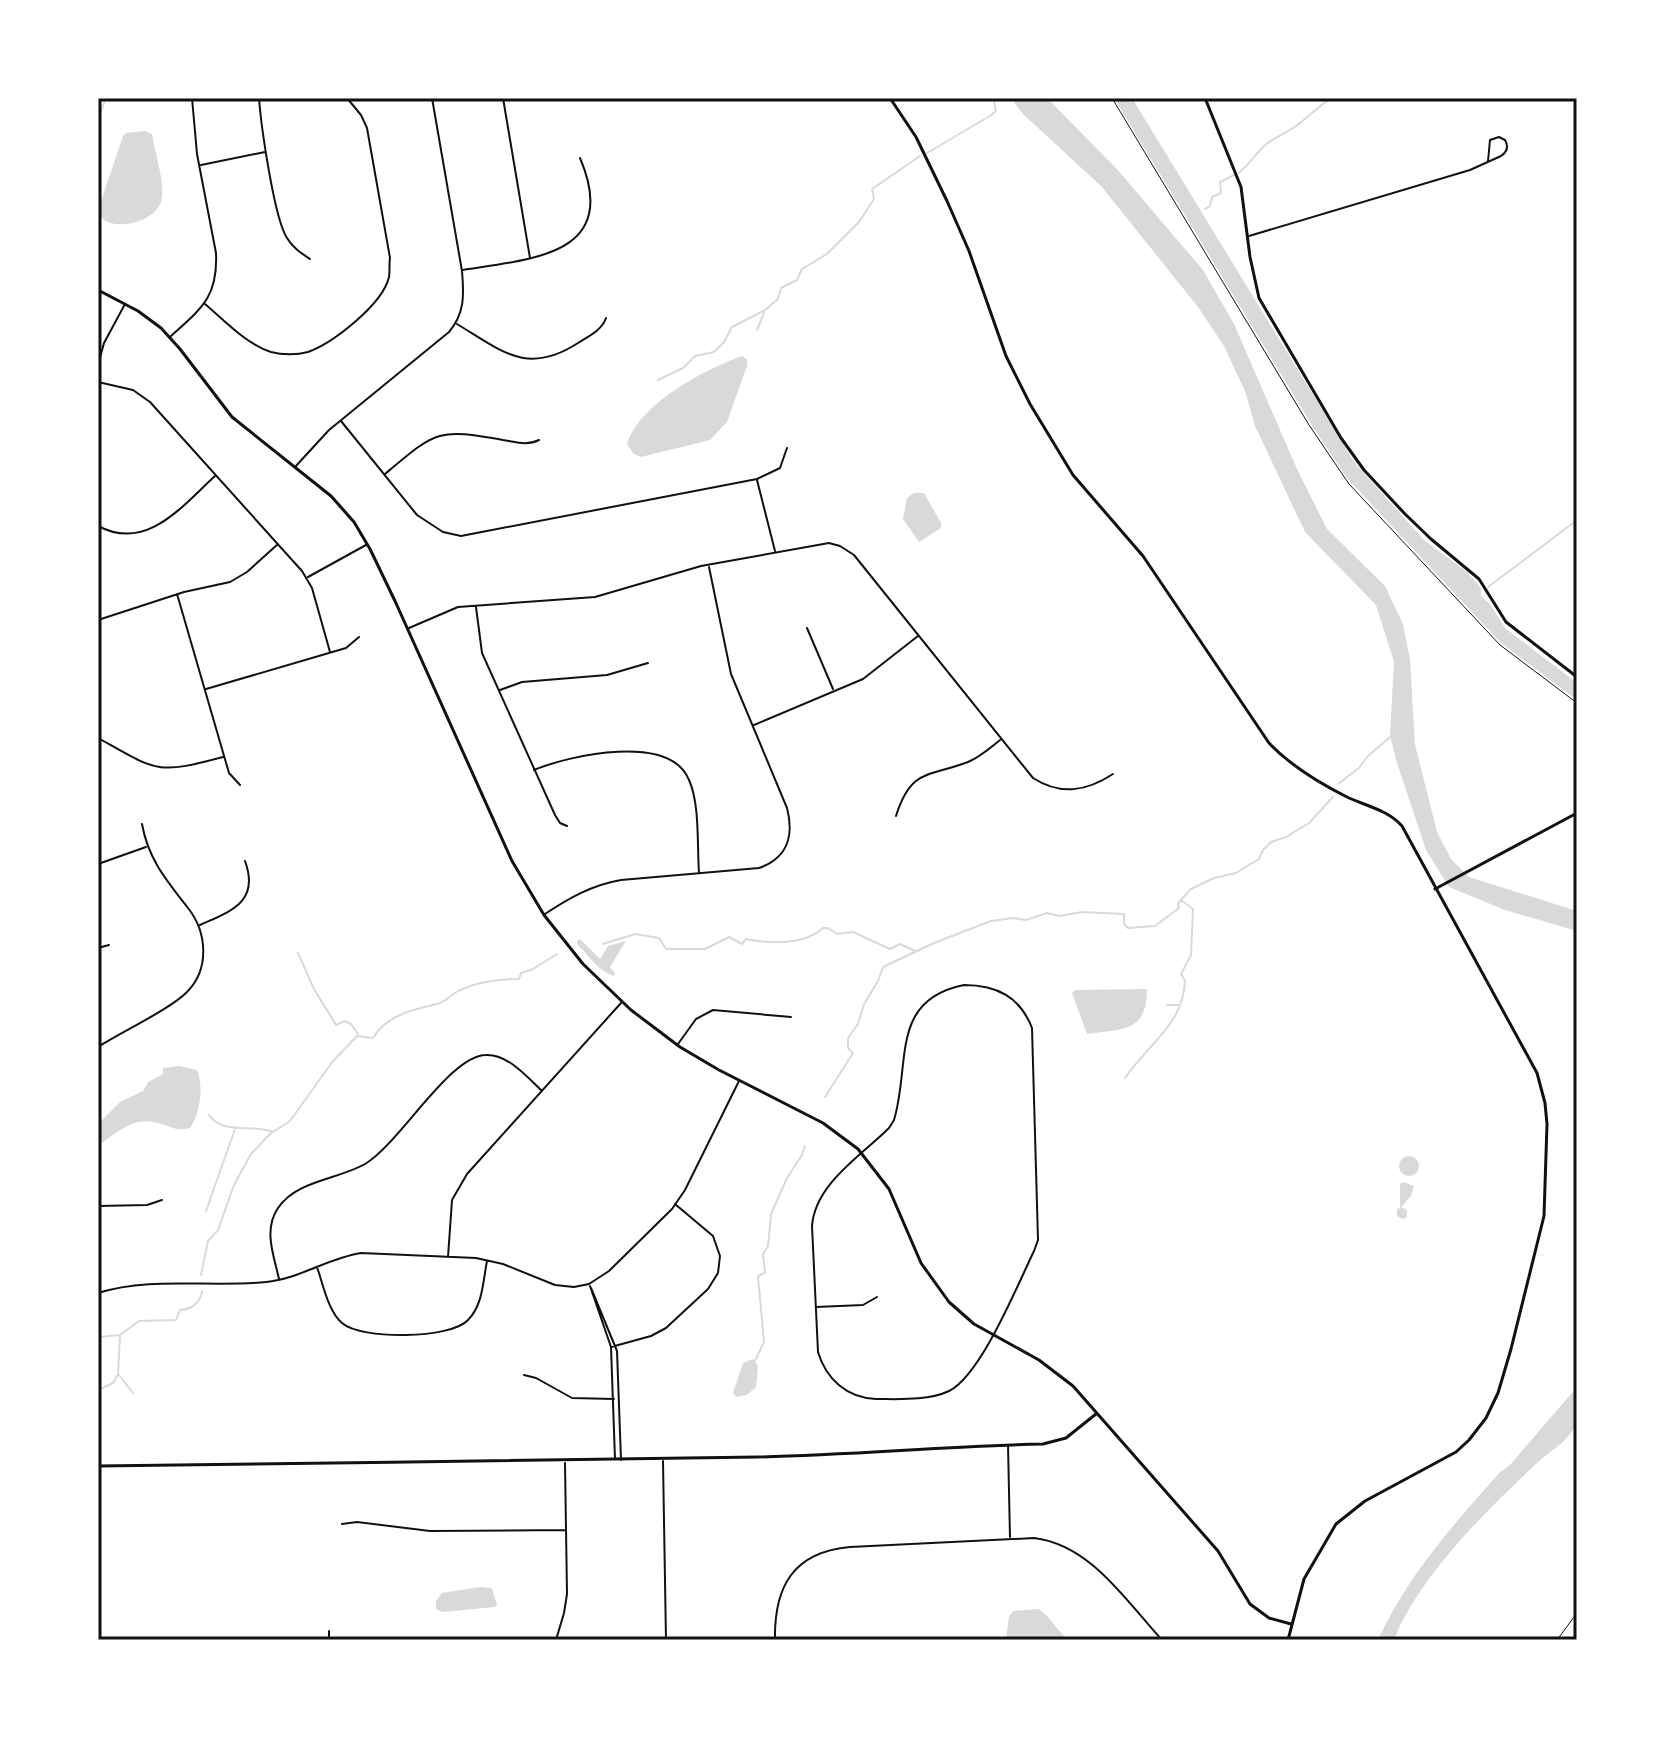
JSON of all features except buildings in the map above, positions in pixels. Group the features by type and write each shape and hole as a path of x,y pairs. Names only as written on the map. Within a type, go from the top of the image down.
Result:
{"street":[{"path":"170,337 205,304 214,286 216,253 199,165 192,98"},
{"path":"259,98 281,226 298,251 310,259"},
{"path":"205,304 255,344 270,352 287,354 304,353 324,345 372,306 380,295 389,278 390,258 367,128 347,98"},
{"path":"294,468 318,440 397,377 456,324 464,297 462,271 432,98"},
{"path":"503,98 530,260"},
{"path":"890,98 916,137 947,201 1015,376 1073,475 1143,556 1269,743 1284,758 1326,785 1397,821 1406,832 1540,1083 1547,1124 1542,1226 1498,1393 1486,1418 1456,1452 1365,1501 1336,1524 1304,1579 1288,1640"},
{"path":"1205,98 1241,187 1261,304 1356,460 1424,533 1475,575 1506,622 1577,677"},
{"path":"1248,237 1459,174 1488,161 1504,153 1507,147 1505,140 1499,137 1490,140 1488,161"},
{"path":"199,165 267,152"},
{"path":"462,271 530,260 562,249 582,229 588,214 589,197 580,158"},
{"path":"98,290 145,316 170,337 232,417 339,505 368,544 507,851 544,915 583,964 621,1002 678,1045 823,1123 863,1154 889,1189 917,1254 936,1287 958,1310 991,1335 1053,1369 1073,1386 1218,1551 1250,1604 1269,1618 1291,1624"},
{"path":"98,365 101,350 125,304"},
{"path":"456,324 508,355 523,360 541,360 579,342 601,327 606,318"},
{"path":"98,382 126,387 145,397 278,544 307,578 330,652"},
{"path":"341,421 422,520 443,532 461,536 757,479 780,468 787,448"},
{"path":"384,474 420,444 446,433 459,432 526,444 539,440"},
{"path":"98,526 126,534 154,528 216,475"},
{"path":"757,479 775,552"},
{"path":"407,629 452,609 595,597 709,565 824,543 848,550 1033,778 1052,788 1079,790 1113,774"},
{"path":"98,620 177,594 237,579 278,544"},
{"path":"307,578 368,544"},
{"path":"544,915 579,893 610,882 749,870 767,865 783,852 790,839 792,825 787,808 727,660 709,565"},
{"path":"177,594 229,773 240,785"},
{"path":"476,606 480,647 555,815 560,823 567,826"},
{"path":"807,628 834,691"},
{"path":"753,726 870,675 918,636"},
{"path":"205,689 346,648 359,637"},
{"path":"499,690 522,682 607,675 648,663"},
{"path":"98,738 158,768 180,769 224,756"},
{"path":"896,816 903,797 918,779 933,771 973,760 1001,739"},
{"path":"534,770 572,757 648,752 671,758 685,771 692,788 699,873"},
{"path":"1435,889 1577,813"},
{"path":"98,1047 190,989 197,978 203,955 199,925 154,864 142,824"},
{"path":"98,864 147,847"},
{"path":"199,925 233,909 245,898 250,886 245,861"},
{"path":"98,948 109,945"},
{"path":"964,985 994,988 1014,1000 1027,1016 1034,1041 1038,1233 1034,1251 970,1374 951,1390 927,1397 870,1399 839,1386 824,1367 817,1347 814,1211 826,1189 863,1154 894,1120 908,1036 913,1018 922,1005 940,991 964,985"},
{"path":"448,1258 450,1214 456,1191 467,1174 621,1002"},
{"path":"678,1045 696,1019 713,1010 791,1017"},
{"path":"279,1280 270,1239 274,1216 281,1204 307,1186 361,1166 380,1152 458,1066 482,1055 496,1056 542,1091"},
{"path":"98,1293 124,1286 279,1280 361,1253 487,1260 555,1285 590,1286 675,1204 739,1080"},
{"path":"98,1206 147,1205 162,1200"},
{"path":"613,1347 651,1336 666,1328 708,1289 718,1273 720,1256 713,1236 675,1204"},
{"path":"316,1266 334,1313 350,1329 371,1333 432,1333 456,1329 475,1312 487,1260"},
{"path":"590,1286 613,1347 619,1398 618,1460"},
{"path":"815,1307 863,1305 877,1297"},
{"path":"613,1347 618,1460"},
{"path":"524,1375 536,1378 558,1393 572,1398 619,1398"},
{"path":"98,1466 565,1462 1043,1444 1071,1435 1097,1413"},
{"path":"1008,1445 1010,1539"},
{"path":"663,1459 666,1640"},
{"path":"556,1640 566,1603 565,1462"},
{"path":"342,1524 357,1522 430,1531 566,1530"},
{"path":"775,1640 775,1611 781,1590 796,1569 822,1552 850,1547 1010,1539 1052,1541 1084,1557 1162,1640"},
{"path":"329,1631 329,1640"}],"path":[{"path":"1557,1640 1577,1613"}],"shaded area":[{"path":"1011,98 1047,98 1116,168 1203,270 1234,324 1297,469 1327,529 1385,586 1403,624 1410,659 1415,745 1437,832 1451,859 1469,877 1577,911 1577,931 1505,910 1449,887 1426,850 1397,763 1390,735 1394,662 1376,605 1305,532 1255,426 1245,391 1224,346 1198,307 1102,187 1023,114"},
{"path":"1114,98 1132,98 1354,462 1424,540 1467,572 1481,588 1481,596 1505,628 1577,683 1577,700 1500,642 1347,478"},
{"path":"145,131 152,134 161,174 162,197 158,207 140,221 117,224 107,221 101,216 99,207 123,136"},
{"path":"742,356 747,359 747,366 727,422 710,440 641,457 634,454 627,444 634,429 659,402 692,379"},
{"path":"914,493 924,493 941,523 941,528 919,542 903,519 907,498"},
{"path":"580,939 600,959 608,946 626,941 610,967 614,976 603,971 577,944"},
{"path":"1147,989 1143,1014 1137,1021 1121,1029 1087,1034 1072,993 1075,990"},
{"path":"179,1066 197,1070 199,1077 200,1100 190,1128 177,1129 149,1121 141,1122 126,1127 98,1146 98,1124 120,1102 143,1091 148,1082 163,1074 163,1068"},
{"path":"1405,1156 1413,1156 1419,1166 1413,1176 1405,1176 1399,1170 1399,1162"},
{"path":"1404,1182 1414,1186 1411,1196 1401,1207 1407,1210 1407,1217 1403,1219 1397,1216 1397,1209 1400,1208 1400,1184"},
{"path":"753,1359 758,1366 756,1387 747,1395 736,1397 733,1393 743,1363"},
{"path":"1577,1387 1578,1411 1573,1430 1456,1545 1420,1592 1394,1640 1378,1640 1417,1572 1449,1531"},
{"path":"492,1588 495,1607 442,1612 436,1609 436,1601 442,1593"},
{"path":"1039,1609 1067,1640 1006,1640 1009,1616 1013,1611"}],"waterway":[{"path":"98,119 106,98"},
{"path":"927,153 990,116 996,111 994,101 998,98"},
{"path":"1239,173 1265,145 1296,126 1331,98"},
{"path":"658,380 683,368 695,356 714,352 732,327 765,310 778,299 781,288 797,280 802,269 827,254 859,222 874,199 872,189 920,156"},
{"path":"1205,209 1210,206 1212,197 1221,193 1220,182 1234,175"},
{"path":"757,330 764,313"},
{"path":"1488,587 1577,520"},
{"path":"1338,784 1390,737"},
{"path":"825,1097 853,1053 848,1048 848,1038 858,1024 864,1004 883,967 991,921 1026,920 1047,913 1059,916 1082,912 1124,914 1124,924 1128,928 1155,926 1179,908 1178,903 1191,889 1214,878 1236,873 1259,859 1271,842 1309,823 1333,797"},
{"path":"1125,1078 1171,1022 1183,996 1185,981 1181,974 1191,955 1193,909 1181,900"},
{"path":"603,944 635,934 659,938 666,949 705,949 729,937 742,944 746,939 787,942 807,938 828,928 837,934 853,932 890,949 900,944 915,951"},
{"path":"298,953 314,989 336,1025 345,1021 358,1034"},
{"path":"209,1115 222,1125 273,1132 290,1121 333,1061 357,1036 373,1038 393,1019 440,1003 473,985 519,979 521,973 557,954"},
{"path":"1167,1005 1178,1005"},
{"path":"206,1211 235,1129"},
{"path":"201,1275 208,1241 218,1230 234,1185 251,1154 272,1132"},
{"path":"755,1361 764,1342 758,1276 765,1273 763,1254 768,1246 771,1214 805,1146"},
{"path":"133,1393 118,1374 120,1335 139,1321 176,1320 180,1310 198,1302 202,1291"},
{"path":"98,1337 120,1335"},
{"path":"98,1390 113,1383 118,1374"}]}
